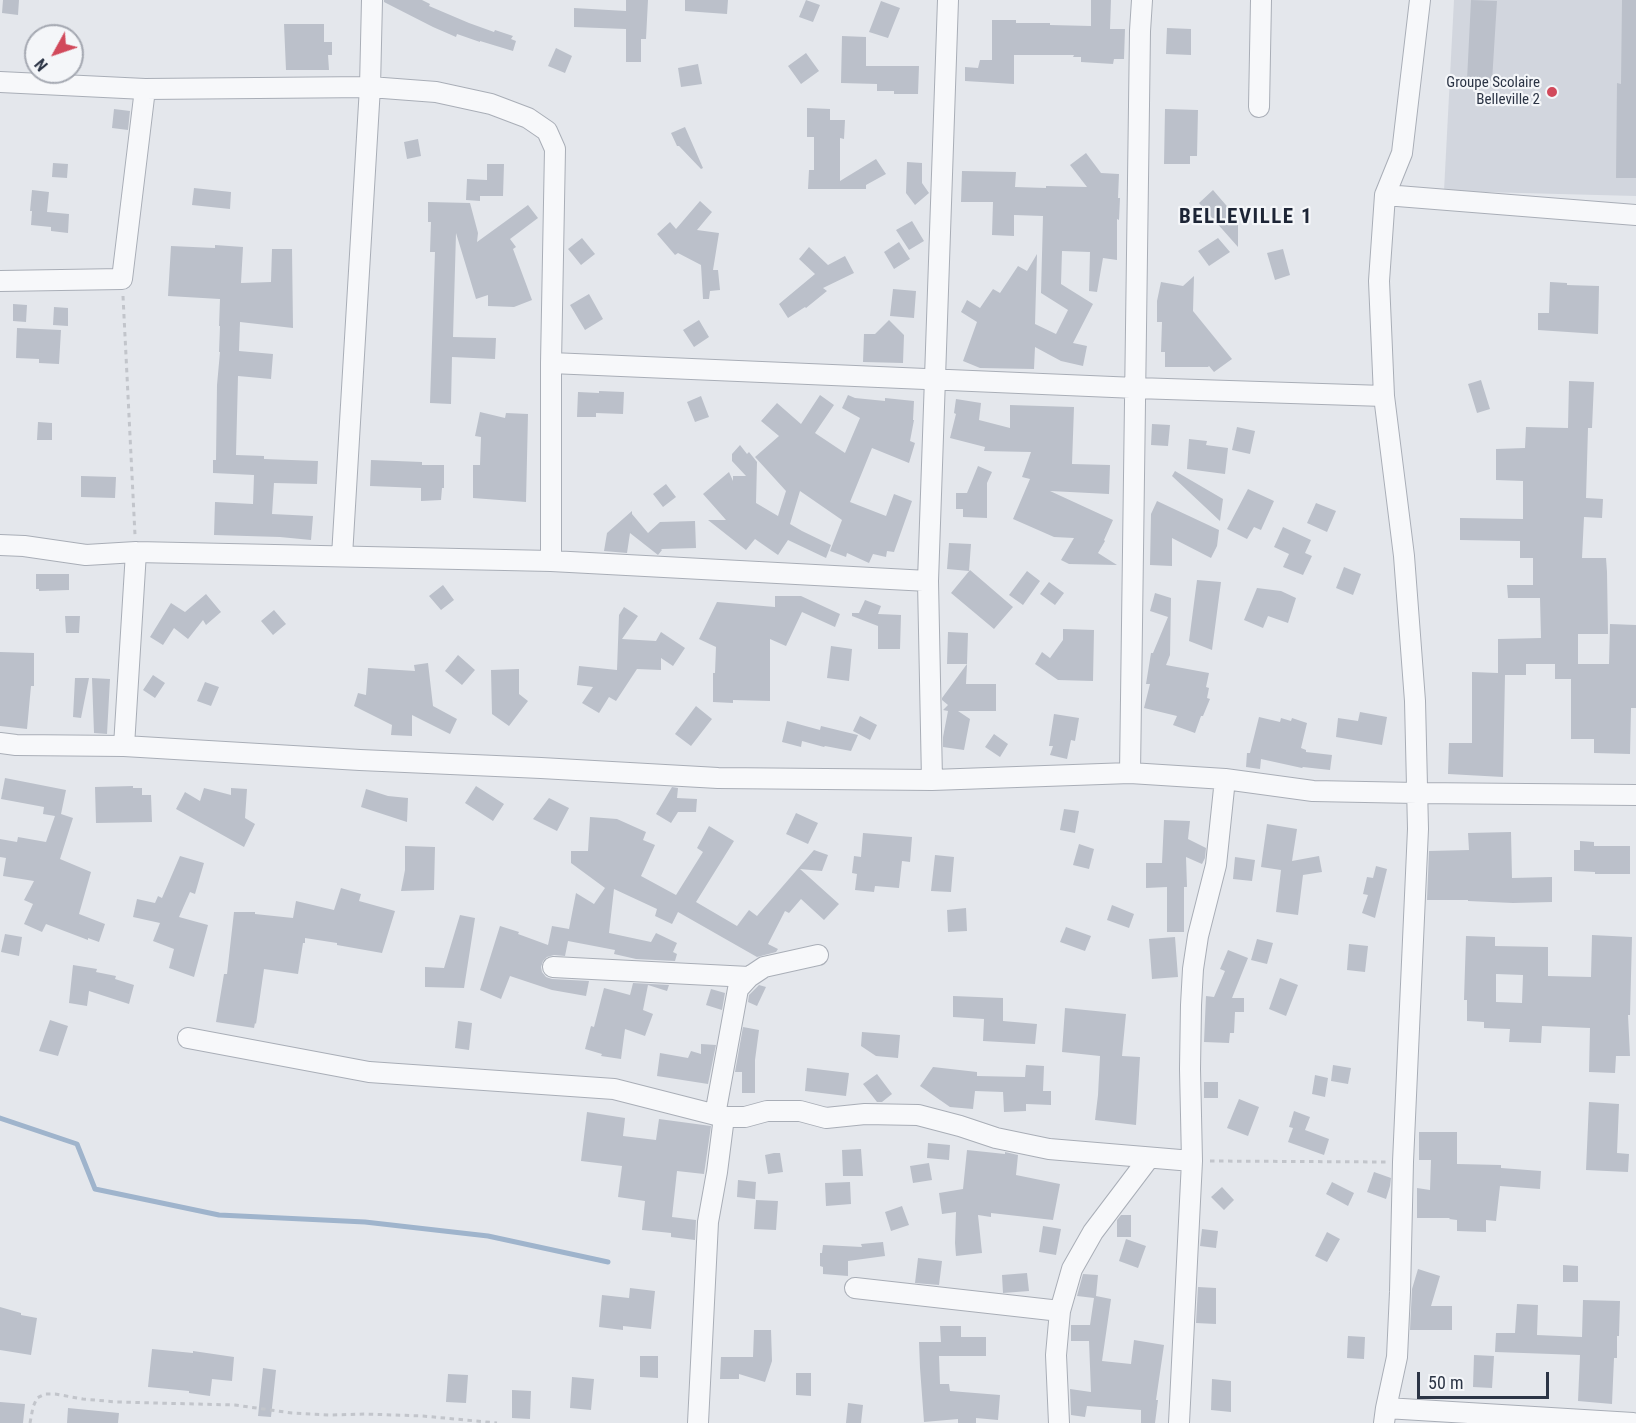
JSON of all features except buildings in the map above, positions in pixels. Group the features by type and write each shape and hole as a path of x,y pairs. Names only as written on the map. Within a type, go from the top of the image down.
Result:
{"street":[{"path":"342,556 370,87 372,0"},
{"path":"932,780 928,580 948,0"},
{"path":"1130,773 1142,0"},
{"path":"1259,107 1261,0"},
{"path":"1420,0 1402,153 1385,195 1379,281 1384,396 1404,556 1415,701 1418,829 1397,1357 1385,1416 1633,1423"},
{"path":"0,82 145,89 370,87 436,92 491,104 528,118 547,131 555,149 551,363 551,561"},
{"path":"0,281 122,279 145,89"},
{"path":"1385,195 1636,215"},
{"path":"551,363 1136,388 1384,396"},
{"path":"0,528 24,546"},
{"path":"0,545 86,555 136,552 551,561 928,580"},
{"path":"124,746 136,552"},
{"path":"0,743 124,746 718,778 932,780 1130,773 1225,779 1313,791 1636,795"},
{"path":"1179,1423 1192,1161 1193,969 1198,936 1216,865 1225,779"},
{"path":"698,1423 708,1222 717,1172 720,1116 738,989 749,977 764,967 818,955"},
{"path":"553,967 749,977"},
{"path":"188,1038 369,1072 614,1089 720,1116 745,1117 767,1111 800,1111 826,1118 865,1114 918,1115 996,1138 1049,1149 1192,1161"},
{"path":"1059,1423 1056,1355 1060,1311 1072,1269 1093,1232 1149,1158"},
{"path":"855,1288 1060,1311"}],"path":[{"path":"122,279 136,552"},
{"path":"1192,1161 1403,1162"},
{"path":"30,1423 37,1398 55,1394 117,1402 235,1405 292,1413 423,1416 496,1423"}],"shaded area":[{"path":"1454,0 1636,0 1636,196 1444,191"}],"waterway":[{"path":"0,1118 77,1144 95,1189 219,1215 365,1222 488,1236 608,1262"}],"place":[{"name":"Groupe Scolaire Belleville 2","path":"1552,92"}],"district":[{"name":"BELLEVILLE 1","path":"1246,218"}]}
